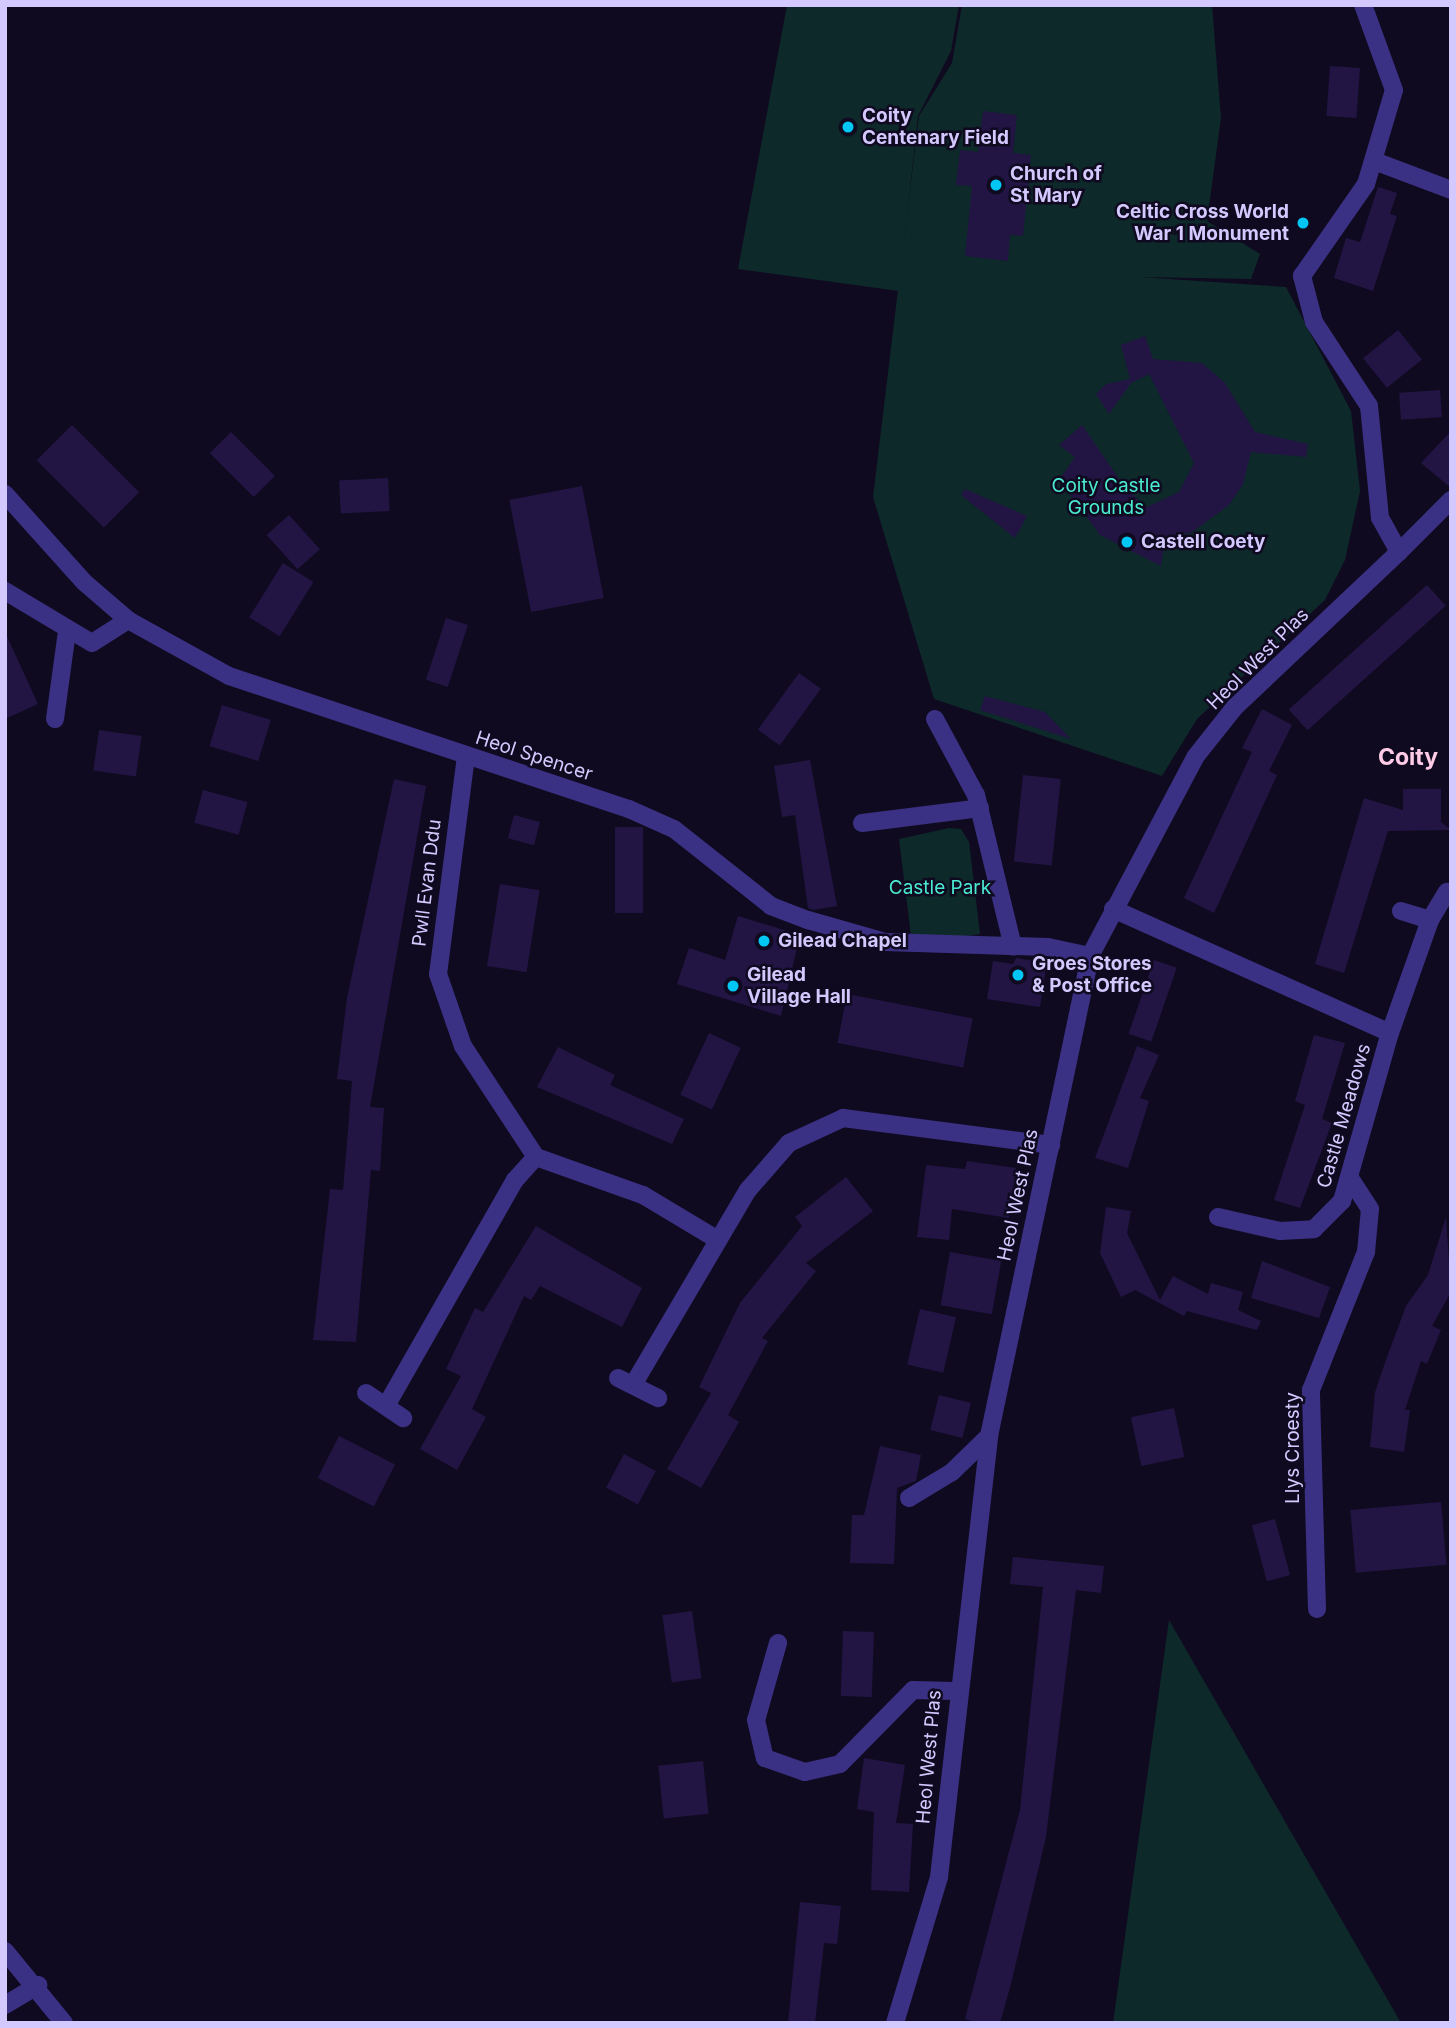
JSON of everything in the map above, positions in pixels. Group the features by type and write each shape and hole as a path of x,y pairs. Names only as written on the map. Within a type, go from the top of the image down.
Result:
{"street":[{"path":"1363,5 1394,90 1377,162 1303,276 1314,322 1369,406 1380,518 1398,552"},
{"path":"1377,162 1451,190"},
{"name":"Heol Spencer","path":"5,494 84,582 128,620 229,676 467,756 674,830 771,906 808,920 885,942 1013,947 1090,956"},
{"name":"Heol West Plas","path":"895,2023 939,1877 956,1691 989,1436 1090,956 1195,756 1236,707 1451,500"},
{"path":"5,591 67,631 92,643 128,620"},
{"path":"55,719 67,631"},
{"path":"935,719 980,808 1013,947"},
{"name":"Pwll Evan Ddu","path":"467,756 438,974 463,1046 536,1157"},
{"path":"862,822 980,808"},
{"name":"Castle Meadows","path":"1218,1217 1280,1231 1314,1229 1342,1201 1390,1032 1430,920 1447,892"},
{"name":"Castle Meadows","path":"1113,909 1390,1032"},
{"path":"1401,911 1430,920"},
{"path":"658,1398 626,1381 748,1190 789,1143 844,1118 1051,1145"},
{"path":"386,1406 515,1180 536,1157 643,1195 718,1240"},
{"name":"Llys Croesty","path":"1317,1609 1311,1390 1366,1252 1370,1209 1349,1177"},
{"path":"366,1393 404,1418"},
{"path":"909,1497 952,1472 989,1436"},
{"path":"778,1643 756,1720 765,1758 805,1772 840,1764 914,1690 956,1691"},
{"path":"5,1951 38,1985 65,2023"},
{"path":"5,2005 38,1985"}],"green space":[{"name":"Coity Centenary Field","path":"787,5 959,5 951,51 918,116 899,291 738,269"},
{"name":"Coity Castle Grounds","path":"962,5 1212,5 1221,118 1207,221 1260,254 1251,279 1140,277 1286,287 1351,411 1360,491 1345,560 1325,600 1197,719 1162,776 934,699 873,497 919,116 952,63"},
{"name":"Castle Park","path":"949,828 961,829 969,842 980,934 912,944 899,839"},
{"path":"1169,1620 1401,2023 1113,2023"}],"building":[{"path":"1330,66 1360,68 1356,118 1327,116"},
{"name":"Church of St Mary","path":"983,111 1017,115 1013,153 1031,155 1023,236 1010,235 1008,261 965,256 972,186 956,185 960,150 978,152"},
{"path":"1378,187 1397,193 1390,214 1397,216 1373,291 1334,278 1346,238 1360,242"},
{"path":"1398,330 1422,360 1387,388 1363,358"},
{"name":"Castell Coety","path":"1145,336 1153,359 1202,363 1225,383 1255,432 1308,444 1306,457 1251,452 1243,484 1229,505 1191,533 1165,536 1161,566 1100,535 1059,480 1075,457 1059,445 1082,425 1126,489 1147,507 1179,492 1194,463 1149,374 1131,383 1109,414 1096,394 1106,384 1130,379 1121,345"},
{"path":"1440,390 1442,417 1401,420 1399,393"},
{"path":"72,425 139,492 104,528 37,460"},
{"path":"1451,431 1451,488 1421,463"},
{"path":"231,432 275,476 254,497 210,453"},
{"path":"388,478 390,511 341,514 339,481"},
{"path":"582,486 604,598 531,612 509,500"},
{"path":"965,489 1027,516 1015,538 961,495"},
{"path":"289,515 320,549 297,569 267,535"},
{"path":"283,563 314,582 280,636 249,617"},
{"path":"1427,585 1446,606 1308,730 1289,709"},
{"path":"446,618 468,625 448,687 426,680"},
{"path":"5,632 38,704 5,719"},
{"path":"799,673 821,689 780,746 758,730"},
{"path":"985,696 1045,712 1071,739 980,710"},
{"path":"222,705 271,720 258,761 209,746"},
{"path":"1262,709 1292,725 1269,771 1277,775 1214,913 1184,898 1252,752 1242,748"},
{"path":"99,730 142,736 136,777 93,771"},
{"path":"810,760 837,906 813,910 808,908 795,815 782,817 774,766"},
{"path":"1023,775 1061,779 1052,865 1014,862"},
{"path":"394,779 426,786 370,1107 384,1108 380,1171 371,1170 356,1342 313,1340 330,1189 343,1190 352,1081 337,1079 347,998"},
{"path":"1403,789 1441,789 1441,822 1451,830 1388,831 1344,973 1315,964 1364,798 1403,810"},
{"path":"203,790 247,802 239,835 194,823"},
{"path":"514,815 540,822 534,845 508,838"},
{"path":"615,827 643,827 643,913 615,913"},
{"path":"500,884 540,890 527,972 487,966"},
{"path":"738,916 800,935 781,1016 677,984 689,948 725,960"},
{"name":"Groes Stores & Post Office","path":"1016,958 1047,963 1040,1007 987,999 993,961 1013,964"},
{"path":"1154,960 1177,968 1151,1042 1129,1034"},
{"path":"847,994 973,1018 963,1068 837,1043"},
{"path":"709,1033 741,1048 712,1109 680,1095"},
{"path":"1314,1035 1345,1043 1322,1119 1332,1123 1300,1208 1274,1200 1305,1105 1295,1101"},
{"path":"1137,1046 1159,1055 1140,1098 1149,1101 1128,1168 1095,1158"},
{"path":"558,1047 615,1075 610,1085 684,1119 672,1144 537,1087"},
{"path":"967,1161 1016,1168 1009,1218 952,1209 949,1240 917,1237 926,1165 965,1169"},
{"path":"846,1177 873,1211 806,1263 816,1271 762,1338 768,1341 728,1415 739,1422 701,1488 667,1469 711,1393 699,1387 740,1303 802,1226 795,1217"},
{"path":"1106,1207 1131,1211 1127,1233 1160,1300 1173,1276 1208,1294 1211,1283 1243,1292 1238,1310 1261,1321 1257,1330 1187,1311 1184,1316 1135,1290 1121,1297 1100,1253"},
{"path":"1446,1217 1451,1292 1432,1326 1441,1330 1427,1364 1421,1361 1405,1410 1410,1410 1404,1452 1370,1447 1375,1392 1406,1306 1428,1275"},
{"path":"536,1226 642,1288 622,1327 540,1286 531,1300 524,1296 472,1409 486,1417 457,1470 420,1449 461,1376 446,1369 475,1308 483,1312"},
{"path":"950,1252 1001,1261 992,1314 941,1305"},
{"path":"1262,1261 1330,1287 1319,1318 1251,1298"},
{"path":"920,1309 956,1317 943,1373 907,1365"},
{"path":"939,1395 971,1403 962,1438 930,1430"},
{"path":"1174,1408 1184,1457 1141,1466 1131,1417"},
{"path":"339,1436 395,1465 374,1506 318,1478"},
{"path":"880,1446 921,1455 916,1481 897,1488 894,1564 850,1563 852,1515 864,1515"},
{"path":"624,1454 656,1471 638,1504 606,1488"},
{"path":"1441,1502 1446,1565 1356,1573 1350,1510"},
{"path":"1275,1519 1290,1575 1267,1581 1252,1525"},
{"path":"1013,1557 1104,1566 1101,1593 1076,1590 1046,1837 1000,2023 979,2023 965,2019 1020,1810 1043,1587 1010,1584"},
{"path":"692,1611 701,1678 672,1683 662,1615"},
{"path":"843,1631 874,1632 872,1697 841,1696"},
{"path":"864,1758 905,1765 896,1823 913,1824 909,1892 871,1890 874,1812 857,1809"},
{"path":"703,1761 709,1814 664,1818 658,1766"},
{"path":"800,1902 841,1906 837,1944 824,1943 815,2023 788,2023"}],"place":[{"name":"Coity Centenary Field","path":"848,127"},
{"name":"Church of St Mary","path":"996,185"},
{"name":"Celtic Cross World War 1 Monument","path":"1303,223"},
{"name":"Castell Coety","path":"1127,542"},
{"name":"Gilead Chapel","path":"764,941"},
{"name":"Groes Stores & Post Office","path":"1018,975"},
{"name":"Gilead Village Hall","path":"733,986"}],"district":[{"name":"Coity","path":"1408,757"}]}
